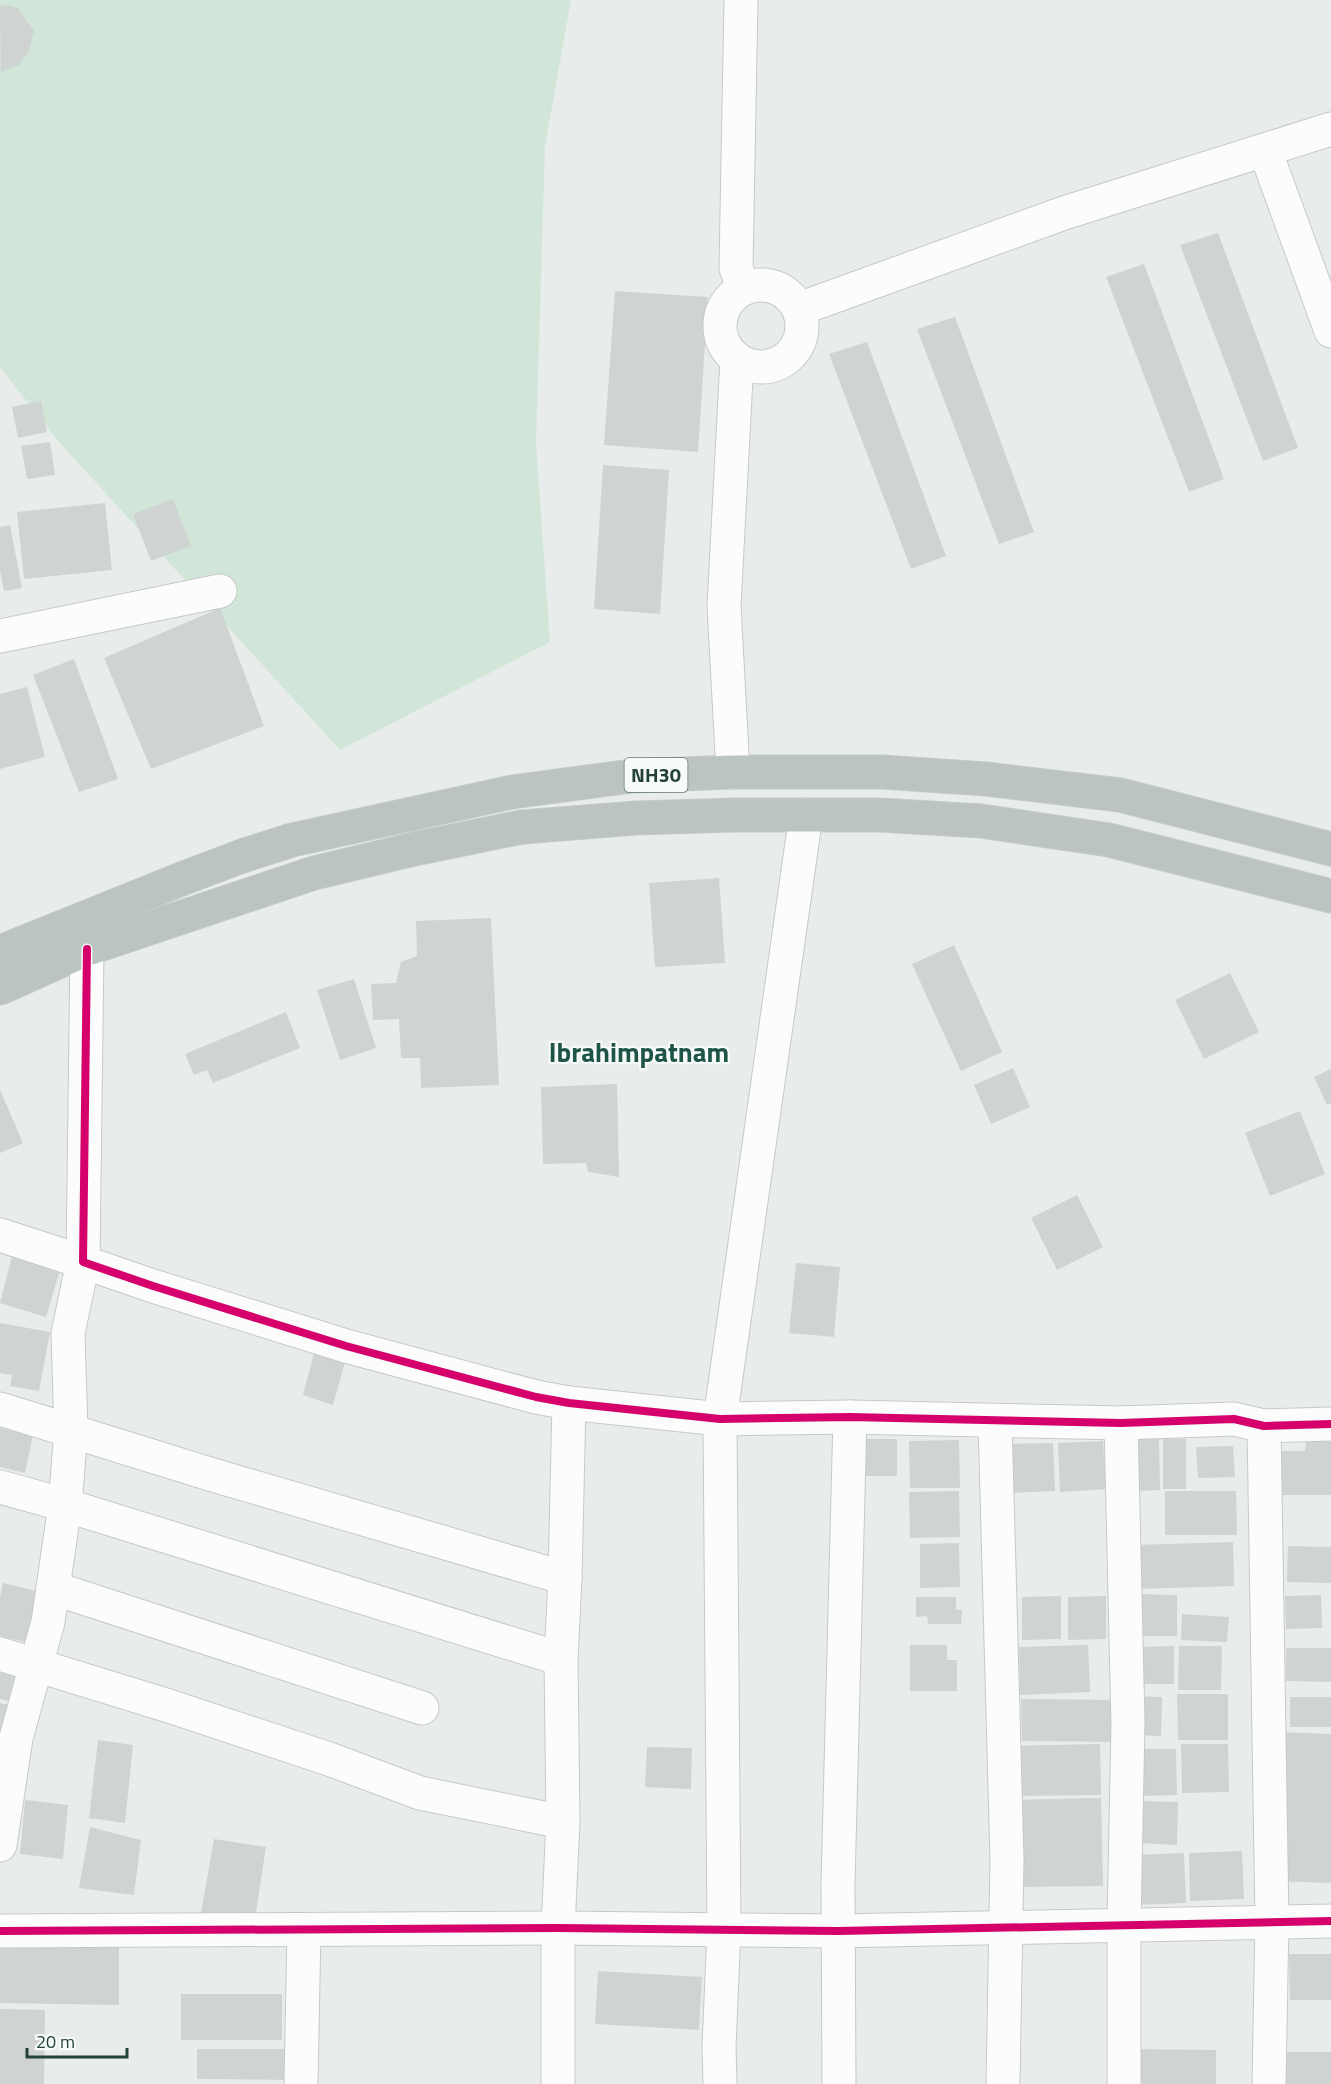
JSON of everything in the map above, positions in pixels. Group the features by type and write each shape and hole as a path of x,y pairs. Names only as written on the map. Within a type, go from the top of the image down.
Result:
{"highway":[{"name":"NH30","path":"0,952 242,856 302,837 512,792 632,776 733,772 882,772 986,779 1120,795 1331,849"},
{"name":"NH30","path":"0,988 87,949 314,873 414,849 522,827 647,818 734,815 880,815 981,821 1109,840 1331,896"},
{"path":"242,856 251,894"}],"street":[{"path":"741,0 736,268 743,288"},
{"path":"799,309 1064,213 1331,129"},
{"path":"1265,150 1331,332"},
{"path":"758,285 772,286 785,292 799,309 802,330 798,344 790,356 778,364 764,367 750,366 737,360 727,349 721,336 719,322 723,308 732,296 743,288 758,285"},
{"path":"733,772 724,606 737,360"},
{"path":"0,636 220,591"},
{"path":"720,2084 719,2046 724,1930 720,1419 806,815"},
{"path":"0,1845 16,1738 48,1622 65,1505 71,1431 68,1333 83,1262 87,949"},
{"path":"0,1235 153,1286 346,1346 536,1397 569,1403 720,1419 850,1417 1121,1422 1234,1419 1264,1426 1331,1424"},
{"path":"558,2084 558,1928 564,1822 561,1659 569,1403"},
{"path":"0,1409 565,1578"},
{"path":"839,2084 838,1931 850,1417"},
{"path":"995,1421 1007,1860 1004,2084"},
{"path":"1121,1422 1128,1724 1124,2084"},
{"path":"1264,1426 1272,1922 1269,2084"},
{"path":"0,1487 65,1505 561,1659"},
{"path":"53,1588 422,1708"},
{"path":"0,1654 170,1706 329,1759 420,1793 564,1822"},
{"path":"0,1931 558,1928 838,1931 1331,1921"},
{"path":"301,2084 304,1929"}],"green space":[{"path":"0,0 571,0 545,146 536,444 550,642 340,750 59,442 0,367"}],"building":[{"path":"5,5 18,8 34,31 29,51 19,65 1,72 0,7"},
{"path":"1218,233 1298,448 1263,461 1180,245"},
{"path":"1144,264 1224,479 1189,492 1106,277"},
{"path":"615,291 708,297 698,452 604,445"},
{"path":"955,317 1034,532 999,544 917,329"},
{"path":"867,342 946,556 911,569 829,354"},
{"path":"41,401 47,432 18,438 12,407"},
{"path":"50,442 55,475 27,479 21,446"},
{"path":"603,465 669,470 660,614 594,609"},
{"path":"173,499 191,546 151,561 133,514"},
{"path":"105,503 112,570 24,579 17,512"},
{"path":"10,525 22,588 4,591 0,571 0,527"},
{"path":"220,608 264,726 151,769 104,658"},
{"path":"74,659 118,779 79,792 33,675"},
{"path":"27,687 45,757 0,769 0,694"},
{"path":"719,878 725,963 655,967 649,883"},
{"path":"491,918 499,1085 421,1088 420,1058 401,1058 399,1019 373,1020 371,984 396,983 401,962 417,956 416,921"},
{"path":"954,945 1002,1052 961,1071 912,964"},
{"path":"1230,973 1259,1032 1204,1059 1175,1000"},
{"path":"354,979 376,1048 340,1060 317,990"},
{"path":"286,1012 300,1048 213,1083 207,1070 194,1075 185,1054"},
{"path":"1013,1068 1030,1107 991,1124 974,1085"},
{"path":"1331,1069 1331,1103 1327,1105 1314,1077"},
{"path":"617,1084 619,1177 588,1172 586,1163 543,1164 541,1087"},
{"path":"0,1090 23,1143 0,1153"},
{"path":"1300,1111 1325,1174 1270,1196 1245,1133"},
{"path":"1077,1195 1103,1247 1057,1270 1031,1218"},
{"path":"12,1256 60,1270 46,1317 0,1303"},
{"path":"796,1263 840,1267 834,1337 789,1333"},
{"path":"0,1323 50,1332 39,1391 10,1386 12,1375 0,1373"},
{"path":"314,1353 345,1362 333,1405 303,1395"},
{"path":"0,1428 33,1435 25,1473 0,1467"},
{"path":"851,1439 897,1439 897,1476 851,1476"},
{"path":"1134,1439 1159,1439 1160,1490 1134,1491"},
{"path":"1163,1439 1186,1439 1186,1489 1163,1489"},
{"path":"959,1440 960,1488 910,1488 909,1441"},
{"path":"1103,1441 1106,1489 1060,1492 1058,1443"},
{"path":"1306,1441 1331,1441 1331,1495 1282,1495 1281,1451 1305,1451"},
{"path":"1053,1443 1055,1491 1013,1493 1010,1444"},
{"path":"1233,1446 1235,1477 1198,1478 1196,1447"},
{"path":"959,1491 960,1537 910,1538 909,1492"},
{"path":"1165,1491 1236,1491 1237,1535 1165,1535"},
{"path":"1233,1542 1234,1586 1136,1589 1134,1545"},
{"path":"959,1543 960,1587 920,1588 920,1544"},
{"path":"1288,1546 1331,1547 1331,1583 1287,1582"},
{"path":"3,1583 37,1591 26,1642 0,1636 0,1597"},
{"path":"1136,1594 1177,1595 1177,1636 1136,1636"},
{"path":"1321,1595 1322,1628 1286,1629 1285,1596"},
{"path":"1061,1596 1061,1639 1022,1640 1022,1597"},
{"path":"1106,1596 1106,1639 1068,1640 1068,1597"},
{"path":"916,1597 956,1597 956,1610 962,1610 961,1624 928,1624 927,1616 916,1617"},
{"path":"1182,1614 1229,1617 1227,1642 1181,1640"},
{"path":"910,1645 947,1645 947,1660 957,1660 957,1691 910,1691"},
{"path":"1088,1645 1090,1692 1020,1695 1019,1647"},
{"path":"1174,1646 1174,1684 1139,1684 1138,1647"},
{"path":"1179,1646 1222,1646 1221,1690 1178,1690"},
{"path":"1286,1648 1331,1648 1331,1682 1286,1681"},
{"path":"0,1663 24,1669 17,1703 0,1699"},
{"path":"1177,1694 1228,1694 1228,1740 1178,1740"},
{"path":"1135,1696 1162,1697 1161,1736 1134,1735"},
{"path":"1290,1697 1331,1697 1331,1727 1290,1727"},
{"path":"1021,1699 1123,1700 1123,1742 1022,1741"},
{"path":"0,1703 14,1706 0,1737"},
{"path":"1278,1732 1331,1734 1331,1883 1275,1881"},
{"path":"98,1740 133,1745 125,1823 89,1818"},
{"path":"1100,1744 1101,1795 1007,1796 1007,1746"},
{"path":"1181,1744 1228,1744 1229,1792 1182,1793"},
{"path":"647,1747 692,1748 691,1789 645,1787"},
{"path":"1137,1749 1176,1749 1177,1795 1138,1796"},
{"path":"1101,1798 1103,1886 1009,1887 1008,1800"},
{"path":"25,1800 68,1805 63,1859 20,1854"},
{"path":"1141,1801 1178,1802 1177,1845 1139,1843"},
{"path":"90,1827 141,1840 134,1895 79,1888"},
{"path":"214,1839 266,1847 255,1918 201,1913"},
{"path":"1242,1851 1244,1899 1190,1901 1189,1853"},
{"path":"1184,1853 1186,1903 1133,1905 1132,1855"},
{"path":"0,1935 119,1937 119,2005 0,2003"},
{"path":"1289,1954 1331,1954 1331,2000 1290,2000"},
{"path":"598,1971 702,1977 699,2030 595,2024"},
{"path":"181,1994 282,1994 282,2040 181,2040"},
{"path":"0,2009 45,2010 44,2084 0,2084"},
{"path":"197,2049 292,2049 292,2080 197,2079"},
{"path":"1127,2049 1216,2050 1216,2084 1127,2084"},
{"path":"1275,2052 1331,2052 1331,2084 1275,2084"}],"cycle path":[{"path":"87,949 83,1262 346,1346 536,1397 569,1403 720,1419 850,1417 1121,1423 1234,1419 1264,1426 1331,1424"},
{"path":"0,1931 558,1928 838,1931 1331,1921"}],"district":[{"name":"Ibrahimpatnam","path":"639,1053"}]}
